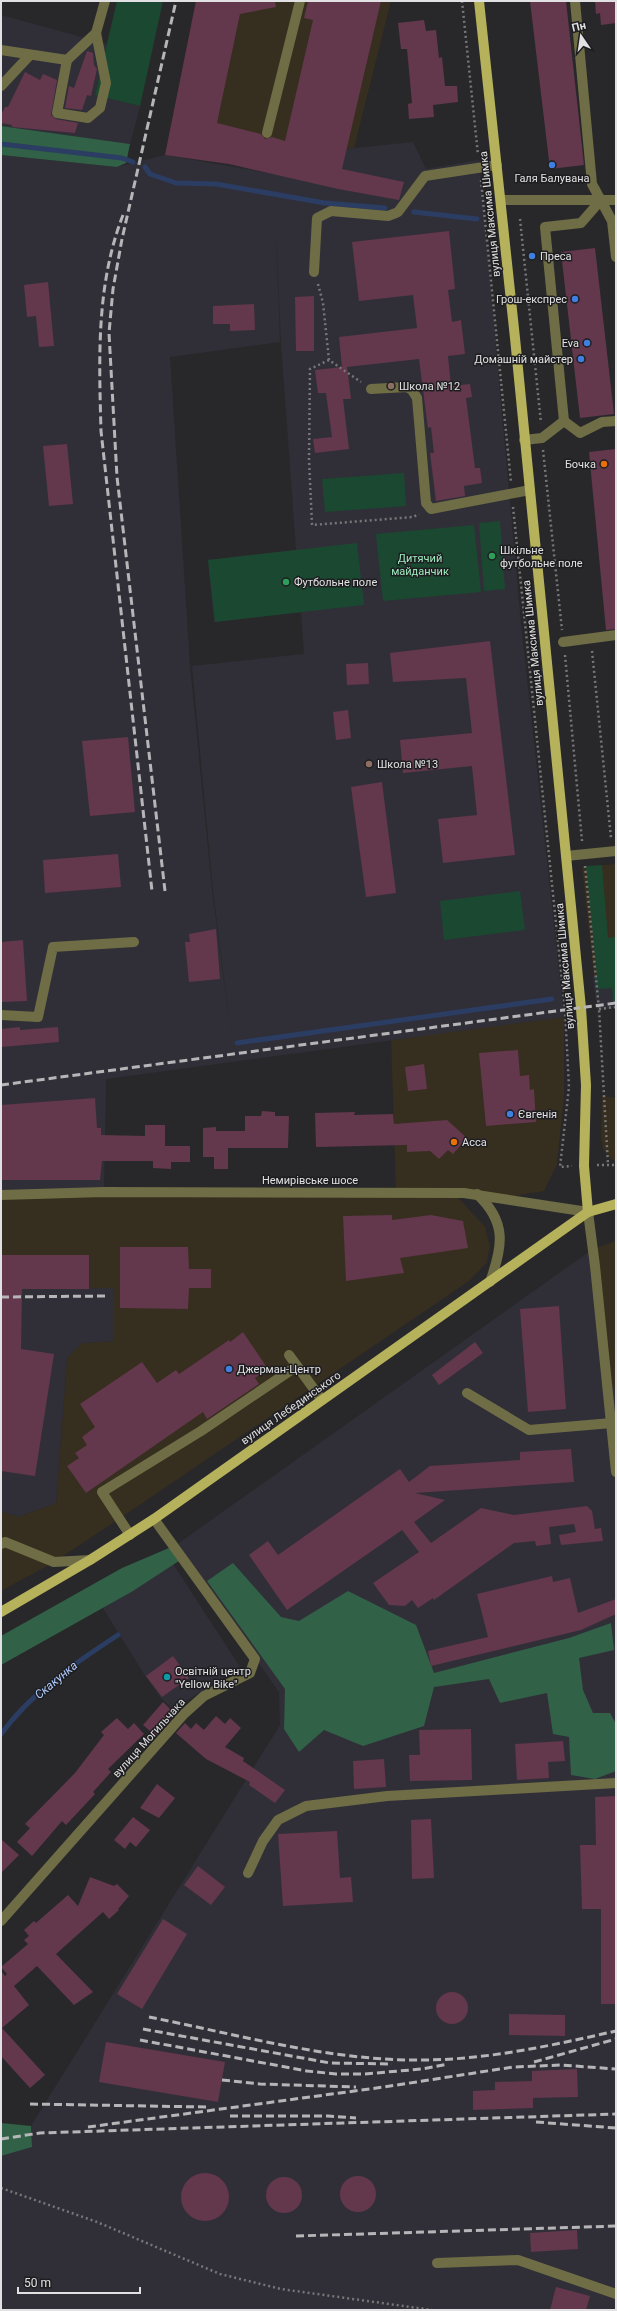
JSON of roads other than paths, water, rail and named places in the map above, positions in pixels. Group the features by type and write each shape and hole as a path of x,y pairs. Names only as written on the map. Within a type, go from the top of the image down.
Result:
{"main road":[{"name":"вулиця Максима Шимка","path":"479,1 501,200 582,1008 586,1085 584,1166 588,1212"},
{"name":"Немирівське шосе","path":"588,1212 616,1204"},
{"name":"вулиця Лебединського","path":"1,1612 90,1560 154,1519 588,1212"}],"street":[{"path":"96,33 67,60 57,113 88,118 100,108 106,83 96,33 105,1"},
{"path":"267,132 300,1"},
{"path":"575,1 592,184 612,221 616,257"},
{"path":"1,50 67,60"},
{"path":"1,86 30,55"},
{"path":"314,272 317,218 331,211 388,216 397,212 425,176 497,165"},
{"path":"501,200 616,200"},
{"path":"601,200 581,223 545,227 564,421 580,433 602,422 616,421"},
{"path":"371,389 407,387 412,390 417,398 426,503 431,509 530,490"},
{"path":"524,440 542,438 564,421"},
{"path":"563,642 616,635"},
{"path":"566,856 616,851"},
{"path":"1,1015 38,1017 53,947 134,942"},
{"name":"Немирівське шосе","path":"1,1195 104,1192 464,1192 588,1212"},
{"path":"477,1194 492,1210 498,1221 500,1233 498,1260 490,1282"},
{"path":"588,1212 612,1423 616,1472"},
{"path":"289,1355 322,1400"},
{"path":"130,1535 102,1492 201,1431 297,1366"},
{"path":"467,1393 529,1430 612,1423"},
{"name":"вулиця Могильчака","path":"1,1921 184,1714 204,1696 250,1673 255,1659 154,1519"},
{"path":"1,1544 5,1542 54,1562 90,1560"},
{"path":"248,1873 263,1841 278,1820 306,1806 387,1796 616,1783"},
{"path":"437,2263 518,2260 616,2294"}],"waterway":[{"path":"1,144 122,158 133,162"},
{"path":"145,167 150,174 176,183 216,184 325,203 385,208"},
{"path":"414,212 477,219"},
{"path":"237,1043 552,999"},
{"name":"Скакунка","path":"1,1734 26,1705 55,1679 118,1635"}],"railway":[{"path":"165,891 117,477 109,333 113,289 122,239 176,1"},
{"path":"123,215 114,241 108,268 101,322 101,431 152,891"},
{"path":"1,1085 616,1003"},
{"path":"1,1297 107,1296"},
{"path":"149,2017 287,2046 357,2057 392,2059 427,2060 475,2057 546,2046 616,2031"},
{"path":"143,2029 330,2063 392,2064"},
{"path":"534,2062 616,2039"},
{"path":"140,2040 307,2071 336,2074 364,2074 422,2069 448,2064"},
{"path":"88,2127 384,2087 513,2067 561,2065 616,2069"},
{"path":"222,2080 260,2084 356,2087"},
{"path":"30,2104 206,2107"},
{"path":"1,2139 40,2133 616,2114"},
{"path":"230,2116 328,2116 356,2118"},
{"path":"536,2122 616,2128"},
{"path":"296,2236 616,2226"}],"place":[{"name":"Галя Балувана","path":"552,165"},
{"name":"Преса","path":"532,256"},
{"name":"Грош-експрес","path":"575,299"},
{"name":"Eva","path":"587,343"},
{"name":"Домашній майстер","path":"581,359"},
{"name":"Школа №12","path":"391,386"},
{"name":"Бочка","path":"604,464"},
{"name":"Шкільне футбольне поле","path":"492,556"},
{"name":"Футбольне поле","path":"286,582"},
{"name":"Школа №13","path":"369,764"},
{"name":"Євгенія","path":"510,1114"},
{"name":"Асса","path":"454,1142"},
{"name":"Джерман-Центр","path":"229,1369"},
{"name":"Освітній центр \"Yellow Bike\"","path":"167,1677"}],"park label":[{"name":"Дитячий майданчик","path":"420,564"}]}
